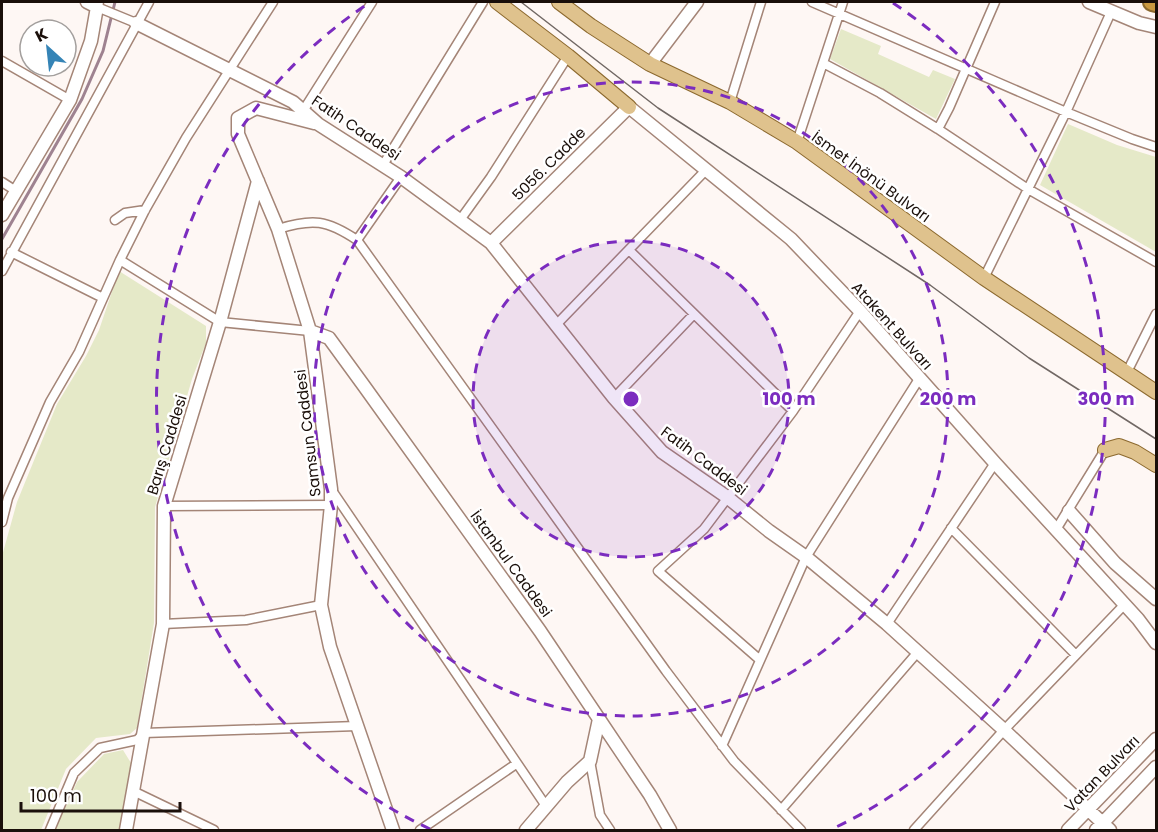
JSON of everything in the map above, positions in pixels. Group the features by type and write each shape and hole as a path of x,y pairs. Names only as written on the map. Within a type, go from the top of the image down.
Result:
{"highway":[{"path":"1152,2 1156,3"}],"main road":[{"path":"496,2 568,56 629,107"},
{"name":"İsmet İnönü Bulvarı","path":"564,3 591,26 650,64 730,102 797,142 984,278 1156,392"},
{"path":"1105,450 1119,446 1135,452 1156,465"}],"street":[{"path":"2,271 149,2"},
{"path":"2,522 8,498 50,402 79,352 145,210 186,138 273,2"},
{"path":"303,111 372,2"},
{"path":"382,165 483,2"},
{"path":"650,64 697,2"},
{"path":"730,102 761,2"},
{"path":"812,2 1066,112 1156,147"},
{"path":"797,142 843,2"},
{"path":"938,129 967,69 995,2"},
{"path":"1089,2 1156,29"},
{"path":"2,215 27,169 70,100 92,41 97,5 136,23"},
{"path":"984,278 1066,112 1111,12"},
{"name":"Fatih Caddesi","path":"136,23 293,102 318,124 401,177 491,243 555,326 662,452 727,497 806,557 887,624 1088,809 1103,828"},
{"path":"460,220 491,177 568,56"},
{"path":"2,61 70,100"},
{"path":"823,63 880,93 1028,189 1156,262"},
{"name":"Atakent Bulvarı","path":"629,107 791,239 860,311 995,463 1057,528 1138,619 1156,643"},
{"name":"5056. Cadde","path":"491,243 629,107"},
{"name":"Samsun Caddesi","path":"318,124 256,108 238,118 238,134 278,229 310,331 331,489 321,605 330,647 393,831"},
{"path":"555,326 706,170"},
{"path":"357,240 401,177"},
{"name":"Barış Caddesi","path":"126,831 163,624 164,506 220,322 258,181"},
{"path":"2,182 16,191"},
{"path":"115,220 125,213 145,210"},
{"path":"278,229 296,223 313,221 329,224 357,240 722,746 801,831"},
{"path":"629,250 793,411"},
{"path":"11,252 103,298"},
{"path":"120,260 220,322 310,331"},
{"path":"760,660 658,571 704,529 793,411 860,311"},
{"path":"614,398 694,314"},
{"path":"1127,372 1156,314"},
{"name":"İstanbul Caddesi","path":"310,331 329,338 364,386 540,631 650,795 670,831"},
{"path":"722,746 806,557 919,379"},
{"path":"1057,528 1105,450"},
{"path":"887,624 995,463"},
{"path":"331,489 546,806"},
{"path":"164,506 331,505"},
{"path":"1069,511 1115,563 1156,599"},
{"path":"951,528 1076,655"},
{"path":"163,624 246,620 321,605"},
{"path":"914,831 1004,730 1124,605"},
{"path":"781,810 917,653"},
{"path":"599,719 590,761 600,815 610,831"},
{"path":"50,831 74,773 100,748 136,740 144,734 357,726"},
{"name":"Vatan Bulvarı","path":"1068,831 1156,739"},
{"path":"125,743 133,751 138,762"},
{"path":"526,831 567,782 590,761"},
{"path":"420,831 516,764"},
{"path":"1103,828 1156,767"},
{"path":"133,791 214,831"}],"green space":[{"path":"841,29 881,46 878,54 929,77 933,70 955,79 936,119 830,59"},
{"path":"1068,124 1117,145 1156,157 1156,252 1040,185"},
{"path":"119,271 206,326 206,343 192,379 155,507 154,623 137,728 130,734 96,738 66,769 41,830 2,830 2,556 17,502 57,404 99,330"},
{"path":"123,750 131,763 119,830 55,830 77,782 104,754"}],"waterway":[{"path":"2,239 82,99 103,51 115,2"}],"tram line":[{"path":"521,2 658,108 930,285 1029,358 1156,439"}]}
